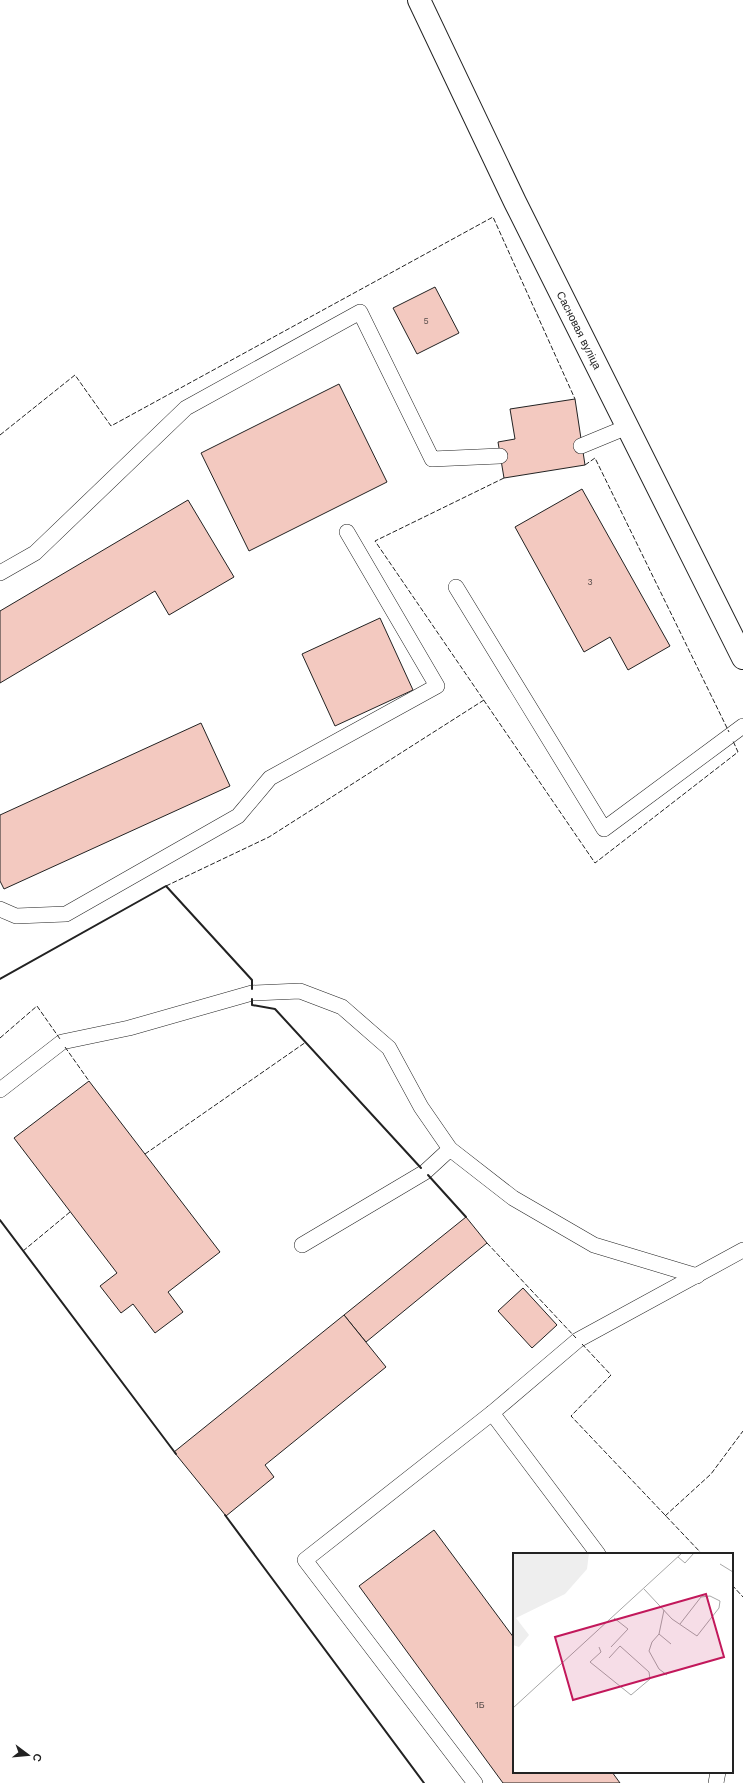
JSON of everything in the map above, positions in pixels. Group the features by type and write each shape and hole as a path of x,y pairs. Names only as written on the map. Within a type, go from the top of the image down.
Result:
{"street":[{"name":"Сасновая вуліца","path":"419,0 515,202 743,658"}],"lane":[{"path":"0,572 35,553 186,408 360,312 432,459 500,456"},
{"path":"581,446 627,427"},
{"path":"0,909 16,916 66,914 238,816 270,778 437,686 347,532"},
{"path":"456,587 604,828 743,726"},
{"path":"0,1090 62,1042 129,1028 252,993 300,992 342,1007 389,1048 421,1107 450,1149 513,1198 594,1245 697,1276"},
{"path":"302,1245 425,1172 450,1149"},
{"path":"475,1783 305,1560 492,1413 578,1340 743,1250"},
{"path":"492,1413 597,1553"},
{"path":"716,1783 718,1773"}],"building":[{"path":"435,287 459,333 417,354 393,308"},
{"path":"339,384 387,482 249,551 201,453"},
{"path":"575,399 585,465 504,478 498,442 515,439 510,409"},
{"path":"582,489 670,646 628,670 610,637 584,652 515,527"},
{"path":"188,500 234,577 169,615 155,591 0,683 0,611"},
{"path":"380,618 413,690 335,726 302,654"},
{"path":"201,723 230,786 4,889 0,881 0,815"},
{"path":"89,1081 220,1252 168,1292 183,1312 155,1333 133,1304 121,1313 100,1286 117,1273 14,1138"},
{"path":"466,1217 487,1243 366,1342 344,1315"},
{"path":"523,1288 557,1325 532,1348 498,1311"},
{"path":"344,1315 386,1367 265,1465 274,1477 226,1516 174,1452"},
{"path":"434,1530 513,1637 513,1773 613,1773 620,1783 503,1783 359,1586"}],"fence":[{"path":"0,435 75,375 111,426 493,217 575,399"},
{"path":"585,465 595,458 729,732"},
{"path":"504,478 375,541 595,863 738,752 733,741"},
{"path":"166,886 269,837 484,700"},
{"path":"0,1038 37,1006 60,1039"},
{"path":"145,1154 306,1042"},
{"path":"65,1047 89,1081"},
{"path":"23,1251 70,1212"},
{"path":"487,1243 576,1338"},
{"path":"582,1344 611,1375 571,1416 701,1553"},
{"path":"665,1516 711,1474 743,1431"},
{"path":"733,1586 743,1597"}],"wall":[{"path":"0,979 166,886 252,980 252,989"},
{"path":"252,999 252,1005 275,1009 421,1168"},
{"path":"428,1175 466,1217"},
{"path":"0,1220 176,1454"},
{"path":"225,1515 424,1783"}]}
